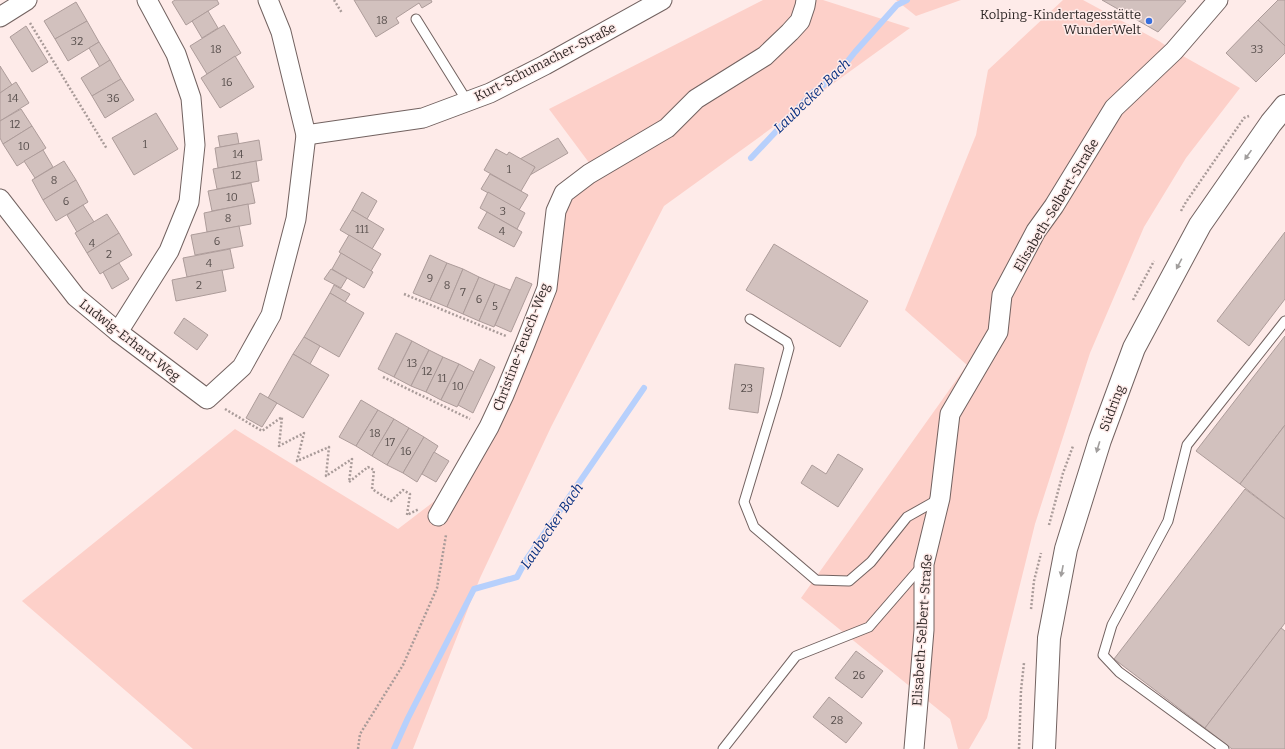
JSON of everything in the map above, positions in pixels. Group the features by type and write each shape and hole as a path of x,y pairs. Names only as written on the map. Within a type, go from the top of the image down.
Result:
{"street":[{"path":"118,332 169,251 189,202 195,144 191,98 176,54 147,0"},
{"path":"207,399 242,367 271,315 296,219 306,135 281,32 268,0"},
{"name":"Kurt-Schumacher-Straße","path":"306,135 423,118 490,93 545,65 662,0"},
{"name":"Christine-Teusch-Weg","path":"438,516 489,427 504,396 547,288 556,211 564,192 589,174 668,128 696,99 764,56 800,21 806,0"},
{"name":"Elisabeth-Selbert-Straße","path":"914,749 924,630 924,564 940,498 950,414 998,332 1002,295 1036,231 1054,206 1114,108 1174,51 1218,0"},
{"path":"0,17 23,3"},
{"name":"Südring","path":"1044,749 1049,638 1066,549 1102,433 1134,348 1200,225 1271,123 1285,106"},
{"name":"Ludwig-Erhard-Weg","path":"0,199 76,297 118,332 207,399"}],"lane":[{"path":"416,19 467,101"},
{"path":"750,319 787,342 789,348 744,502 754,527 816,580 850,581 871,562 907,517 940,498"},
{"path":"1224,749 1119,672 1103,655 1112,625 1168,521 1187,445 1285,321"},
{"path":"723,749 796,656 869,627 924,564"}],"path":[{"path":"334,0 342,13"},
{"path":"23,3 107,149"},
{"path":"404,294 525,344"},
{"path":"383,377 489,427"},
{"path":"207,399 262,431 282,418 279,446 304,433 297,461 329,447 326,476 352,459 349,482 368,467 374,470 372,490 391,501 403,490 410,494 408,515 424,506 438,516 448,528 437,588 403,665 360,734 358,749"}],"shaded area":[{"path":"763,0 823,0 910,28 664,206 551,427 480,578 413,749 193,749 22,601 235,429 398,529 449,490 553,281 563,204 590,164 549,109"},
{"path":"896,0 961,0 916,16"},
{"path":"1063,0 1083,0 1159,41 1240,88 1186,158 1144,227 1090,353 1035,524 987,718 969,749 958,749 950,719 801,598 967,365 905,310 976,135 988,70"}],"building":[{"path":"175,0 217,0 219,4 186,25 172,2"},
{"path":"354,0 431,0 432,2 422,8 419,3 396,18 399,23 376,37"},
{"path":"1102,0 1184,0 1186,1 1158,32"},
{"path":"1278,0 1285,0 1285,46 1258,20"},
{"path":"76,2 87,21 55,39 44,21"},
{"path":"208,11 218,28 202,38 192,21"},
{"path":"1258,20 1285,46 1285,53 1256,82 1226,53"},
{"path":"87,21 99,42 68,61 55,39"},
{"path":"224,25 241,53 207,74 190,46"},
{"path":"26,26 48,62 32,72 10,37"},
{"path":"99,42 110,60 100,67 89,48"},
{"path":"235,56 254,87 220,108 201,78"},
{"path":"110,60 121,79 92,96 81,78"},
{"path":"0,66 12,85 0,93"},
{"path":"121,79 134,100 105,118 92,96"},
{"path":"16,82 29,103 0,121 0,93"},
{"path":"21,109 32,126 3,144 0,138 0,121"},
{"path":"156,113 178,149 134,175 112,138"},
{"path":"32,126 46,148 17,166 3,144"},
{"path":"237,133 239,144 220,147 218,136"},
{"path":"558,138 568,153 530,175 535,167 520,159"},
{"path":"259,140 262,160 218,168 215,148"},
{"path":"496,149 507,155 509,152 535,167 521,191 484,170"},
{"path":"43,150 53,167 35,178 24,161"},
{"path":"64,161 76,180 43,200 32,180"},
{"path":"256,161 259,181 217,189 213,169"},
{"path":"490,174 528,195 519,210 481,189"},
{"path":"76,180 88,202 56,221 43,200"},
{"path":"251,183 255,203 212,211 208,191"},
{"path":"362,192 377,201 367,219 352,210"},
{"path":"488,192 525,213 517,229 480,208"},
{"path":"248,204 251,224 207,232 204,213"},
{"path":"83,205 94,222 77,232 67,215"},
{"path":"352,210 384,229 372,249 340,230"},
{"path":"487,212 522,232 514,247 478,228"},
{"path":"107,214 119,233 87,253 75,233"},
{"path":"239,226 243,246 195,255 191,235"},
{"path":"1285,232 1285,299 1249,346 1217,321"},
{"path":"119,233 132,255 100,274 87,253"},
{"path":"349,235 381,254 371,271 339,252"},
{"path":"774,244 868,301 840,347 746,290"},
{"path":"230,249 234,268 187,277 183,258"},
{"path":"341,253 373,272 364,288 332,269"},
{"path":"430,255 447,263 430,300 413,293"},
{"path":"119,263 129,279 112,289 103,272"},
{"path":"447,263 463,269 447,307 430,300"},
{"path":"331,269 347,278 341,288 324,279"},
{"path":"463,269 479,277 463,314 447,307"},
{"path":"222,270 226,291 176,301 172,280"},
{"path":"479,277 495,284 479,321 463,314"},
{"path":"516,277 532,284 511,332 495,325"},
{"path":"495,284 510,290 494,327 479,321"},
{"path":"334,285 350,294 345,302 330,293"},
{"path":"330,293 364,313 339,357 304,337"},
{"path":"184,318 208,335 197,350 174,333"},
{"path":"396,333 412,341 394,377 378,369"},
{"path":"1285,336 1285,425 1240,484 1196,451"},
{"path":"304,337 320,346 310,364 293,354"},
{"path":"412,341 429,350 411,386 394,377"},
{"path":"429,350 443,357 426,392 411,386"},
{"path":"293,354 329,375 303,418 268,398"},
{"path":"443,357 459,364 441,400 426,392"},
{"path":"480,359 495,367 473,413 458,405"},
{"path":"459,364 474,372 457,407 441,400"},
{"path":"735,364 764,368 758,413 729,409"},
{"path":"260,393 277,403 262,427 246,418"},
{"path":"361,400 378,410 356,446 339,437"},
{"path":"378,410 394,419 372,456 356,446"},
{"path":"394,419 409,428 387,465 372,456"},
{"path":"1285,425 1285,519 1240,484"},
{"path":"409,428 424,437 403,473 387,465"},
{"path":"424,437 438,446 417,482 403,473"},
{"path":"434,452 449,461 436,482 422,474"},
{"path":"838,454 863,469 838,507 801,483 812,465 826,474"},
{"path":"1245,489 1285,519 1285,623 1205,728 1114,659"},
{"path":"1281,628 1285,631 1285,749 1232,749 1205,728"},
{"path":"856,651 883,671 862,698 835,678"},
{"path":"829,697 862,723 846,743 813,717"}],"waterway":[{"name":"Laubecker Bach","path":"751,158 812,93 835,77 897,5 907,0"},
{"name":"Laubecker Bach","path":"394,749 408,718 474,589 517,577 526,560 644,388"}],"place":[{"name":"Kolping-Kindertagesstätte WunderWelt","path":"1149,21"}]}
